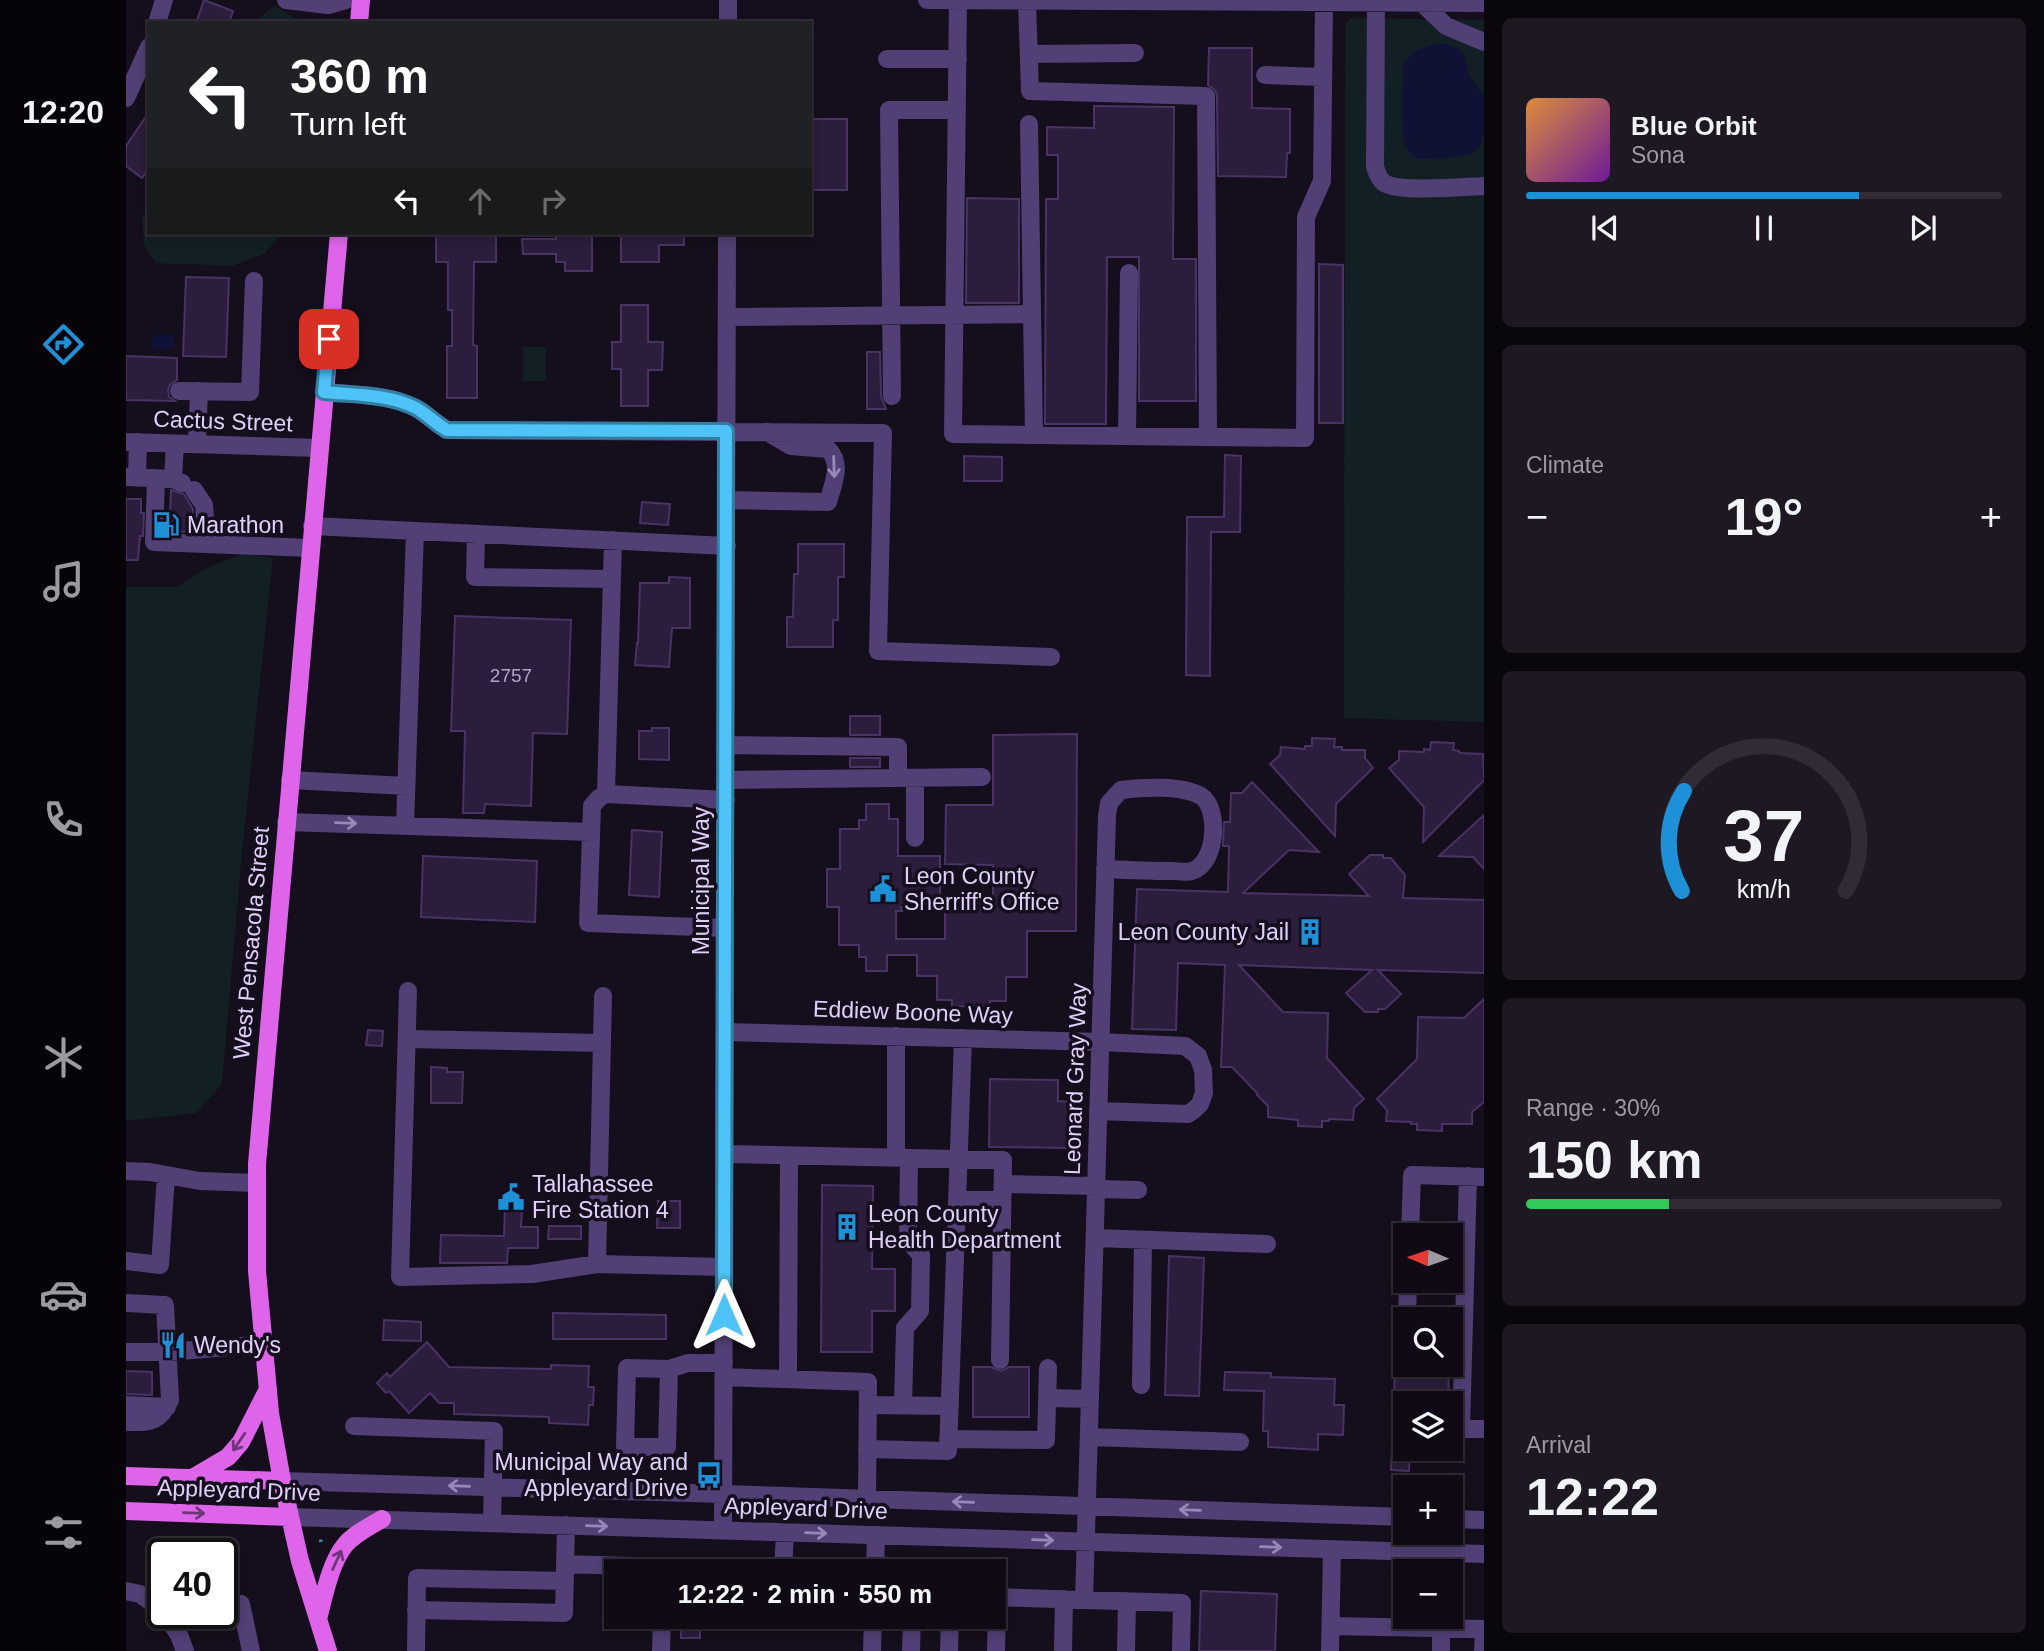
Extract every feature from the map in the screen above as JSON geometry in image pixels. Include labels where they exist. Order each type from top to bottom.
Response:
[{"type":"main road","points":[[359,21],[361,0]]},
{"type":"main road","name":"West Pensacola Street","points":[[328,1651],[300,1561],[282,1481],[268,1388],[257,1271],[257,1184],[286,822],[339,235]]},
{"type":"main road","points":[[192,1478],[216,1465],[241,1441],[268,1388]]},
{"type":"main road","name":"Appleyard Drive","points":[[126,1476],[282,1481]]},
{"type":"main road","name":"Appleyard Drive","points":[[126,1511],[290,1517]]},
{"type":"main road","points":[[318,1619],[332,1571],[343,1547],[356,1534],[382,1519]]},
{"type":"street","points":[[158,21],[164,0]]},
{"type":"street","points":[[286,0],[328,5],[346,0]]},
{"type":"street","points":[[728,0],[728,21]]},
{"type":"street","points":[[928,0],[1484,3]]},
{"type":"street","points":[[958,0],[953,434],[1305,438],[1306,217],[1322,181],[1327,2]]},
{"type":"street","points":[[1027,1],[1030,91],[1206,96],[1208,437]]},
{"type":"street","points":[[1376,3],[1375,167],[1378,175],[1383,183],[1398,188],[1484,187]]},
{"type":"street","points":[[1422,3],[1446,26],[1484,42]]},
{"type":"street","points":[[126,98],[147,51]]},
{"type":"street","points":[[1029,54],[1135,53]]},
{"type":"street","points":[[887,60],[958,59]]},
{"type":"street","points":[[1265,75],[1323,77]]},
{"type":"street","points":[[892,396],[889,110],[957,110]]},
{"type":"street","points":[[1029,124],[1034,435]]},
{"type":"street","name":"Municipal Way","points":[[723,1530],[727,235]]},
{"type":"street","points":[[1127,436],[1129,272]]},
{"type":"street","points":[[179,391],[250,392],[254,281]]},
{"type":"street","points":[[727,317],[1032,314]]},
{"type":"street","points":[[197,444],[199,391]]},
{"type":"street","points":[[324,392],[404,403],[418,409],[447,430],[768,432],[813,440],[883,433],[878,651],[1051,657]]},
{"type":"street","points":[[727,500],[828,502],[836,472],[836,459],[828,449],[813,440]]},
{"type":"street","points":[[132,442],[131,477],[176,483],[204,506],[207,544]]},
{"type":"street","name":"Cactus Street","points":[[132,442],[319,448]]},
{"type":"street","points":[[175,444],[176,483],[154,542],[310,548]]},
{"type":"street","points":[[312,526],[727,546]]},
{"type":"street","points":[[405,825],[415,531]]},
{"type":"street","points":[[476,534],[475,576],[612,579]]},
{"type":"street","points":[[606,794],[613,540]]},
{"type":"street","points":[[726,746],[898,747],[906,778],[915,838]]},
{"type":"street","points":[[725,780],[982,778]]},
{"type":"street","points":[[290,780],[406,786]]},
{"type":"street","points":[[1184,789],[1204,797],[1213,813],[1212,850],[1205,864],[1192,872],[1105,869],[1107,816],[1110,803],[1121,790],[1184,789]]},
{"type":"street","points":[[725,928],[588,923],[592,806],[599,798],[606,794],[726,800]]},
{"type":"street","points":[[286,822],[591,832]]},
{"type":"street","name":"Leonard Gray Way","points":[[1084,1600],[1105,869]]},
{"type":"street","points":[[408,991],[400,1277],[532,1274],[597,1264],[724,1267]]},
{"type":"street","points":[[597,1264],[603,996]]},
{"type":"street","name":"Eddiew Boone Way","points":[[725,1032],[1185,1046],[1198,1056],[1203,1070],[1203,1093],[1200,1104],[1194,1111],[1188,1114],[1098,1111]]},
{"type":"street","points":[[896,1036],[908,1240],[921,1255],[920,1311],[905,1328],[903,1405]]},
{"type":"street","points":[[867,1449],[948,1451],[963,1038]]},
{"type":"street","points":[[407,1039],[602,1044]]},
{"type":"street","points":[[724,1154],[1003,1160],[999,1360]]},
{"type":"street","points":[[788,1379],[789,1156]]},
{"type":"street","points":[[126,1171],[200,1181],[257,1184]]},
{"type":"street","points":[[126,1262],[160,1265],[166,1175]]},
{"type":"street","points":[[1410,1223],[1412,1175],[1476,1177],[1461,1307]]},
{"type":"street","points":[[957,1200],[1002,1192],[1096,1188],[1138,1190]]},
{"type":"street","points":[[1095,1238],[1267,1244]]},
{"type":"street","points":[[1141,1385],[1143,1240]]},
{"type":"street","points":[[126,1303],[165,1305],[170,1400],[165,1411],[150,1422],[126,1422]]},
{"type":"street","points":[[126,1352],[168,1352],[264,1344]]},
{"type":"street","points":[[669,1369],[667,1447],[625,1447],[627,1368],[669,1369],[688,1363],[788,1379],[869,1382],[867,1499]]},
{"type":"street","points":[[948,1439],[1046,1440],[1048,1368]]},
{"type":"street","points":[[1459,1377],[1461,1429],[1484,1429]]},
{"type":"street","points":[[1047,1398],[1090,1399]]},
{"type":"street","points":[[126,1405],[167,1407]]},
{"type":"street","points":[[868,1405],[950,1406]]},
{"type":"street","points":[[354,1426],[494,1431],[492,1523]]},
{"type":"street","points":[[1089,1437],[1240,1442]]},
{"type":"street","name":"Appleyard Drive","points":[[282,1481],[1393,1517]]},
{"type":"street","name":"Appleyard Drive","points":[[290,1517],[1484,1554]]},
{"type":"street","points":[[1463,1519],[1484,1520]]},
{"type":"street","points":[[416,1610],[564,1613],[566,1525]]},
{"type":"street","points":[[784,1559],[785,1532]]},
{"type":"street","points":[[875,1559],[876,1535]]},
{"type":"street","points":[[1331,1651],[1332,1549]]},
{"type":"street","points":[[416,1651],[417,1578],[604,1571]]},
{"type":"street","points":[[126,1591],[140,1594],[147,1599]]},
{"type":"street","points":[[1006,1597],[1182,1603],[1181,1651]]},
{"type":"street","points":[[1063,1651],[1064,1599]]},
{"type":"street","points":[[1126,1651],[1127,1601]]},
{"type":"street","points":[[241,1604],[251,1651]]},
{"type":"street","points":[[1331,1626],[1393,1627]]},
{"type":"street","points":[[175,1629],[184,1651]]},
{"type":"street","points":[[661,1651],[662,1629]]},
{"type":"street","points":[[872,1651],[873,1629]]},
{"type":"street","points":[[911,1651],[912,1629]]},
{"type":"street","points":[[948,1651],[949,1629]]},
{"type":"street","points":[[996,1629],[996,1651]]},
{"type":"street","points":[[1441,1629],[1441,1651]]},
{"type":"street","points":[[1463,1629],[1484,1629],[1483,1651]]},
{"type":"path","points":[[319,1541],[327,1540]]},
{"type":"shaded area","points":[[274,6],[297,21],[259,21],[260,17]]},
{"type":"shaded area","points":[[1351,18],[1484,20],[1484,722],[1344,718],[1345,24]]},
{"type":"shaded area","points":[[1445,44],[1463,53],[1470,77],[1484,96],[1484,133],[1481,145],[1473,153],[1449,158],[1419,159],[1405,146],[1402,128],[1403,67],[1415,51]]},
{"type":"shaded area","points":[[147,211],[147,235],[281,235],[264,254],[232,266],[156,263],[144,245],[142,216]]},
{"type":"shaded area","points":[[152,334],[175,335],[174,349],[152,349]]},
{"type":"shaded area","points":[[523,347],[546,347],[546,381],[523,381]]},
{"type":"shaded area","points":[[244,553],[273,558],[241,862],[222,1084],[196,1113],[126,1121],[126,587],[176,587],[208,567]]},
{"type":"building","points":[[204,0],[233,11],[230,21],[197,21]]},
{"type":"building","points":[[1209,48],[1252,48],[1252,108],[1290,109],[1290,153],[1287,153],[1286,177],[1218,176],[1217,96],[1215,90],[1208,85]]},
{"type":"building","points":[[1094,106],[1174,107],[1173,259],[1196,259],[1196,401],[1139,401],[1139,257],[1107,257],[1106,424],[1045,424],[1046,199],[1058,199],[1058,155],[1047,155],[1047,127],[1094,128]]},
{"type":"building","points":[[147,115],[147,171],[142,178],[126,166],[126,146]]},
{"type":"building","points":[[812,119],[847,119],[847,190],[812,190]]},
{"type":"building","points":[[967,198],[1019,199],[1019,303],[966,303]]},
{"type":"building","points":[[436,235],[496,235],[496,262],[474,262],[473,345],[477,346],[477,398],[447,398],[447,346],[452,346],[452,310],[448,310],[448,262],[436,262]]},
{"type":"building","points":[[556,235],[592,235],[592,271],[565,271],[565,262],[556,262],[556,254],[523,254],[522,239],[556,239]]},
{"type":"building","points":[[621,235],[684,235],[684,245],[659,245],[659,262],[621,262]]},
{"type":"building","points":[[1319,264],[1343,265],[1343,423],[1319,423]]},
{"type":"building","points":[[186,277],[229,278],[226,357],[183,356]]},
{"type":"building","points":[[621,305],[648,305],[648,342],[663,342],[662,370],[648,370],[648,406],[621,406],[621,369],[612,369],[612,342],[621,342]]},
{"type":"building","points":[[867,352],[880,352],[881,396],[886,409],[867,409]]},
{"type":"building","points":[[126,356],[177,358],[177,380],[168,390],[169,397],[175,401],[126,400]]},
{"type":"building","points":[[1225,455],[1241,456],[1240,532],[1211,532],[1210,676],[1186,675],[1187,517],[1224,517]]},
{"type":"building","points":[[964,456],[1002,457],[1002,481],[964,481]]},
{"type":"building","points":[[171,490],[184,494],[193,509],[192,532],[166,531]]},
{"type":"building","points":[[126,499],[141,499],[141,513],[144,513],[138,560],[126,560]]},
{"type":"building","points":[[642,502],[670,504],[668,525],[640,523]]},
{"type":"building","points":[[798,544],[844,544],[844,577],[838,577],[838,620],[833,620],[833,647],[787,647],[787,617],[793,617],[794,574],[798,574]]},
{"type":"building","points":[[669,577],[690,578],[690,628],[672,628],[669,667],[635,665],[640,583],[669,583]]},
{"type":"building","points":[[455,616],[571,620],[567,734],[533,733],[531,806],[485,804],[484,813],[463,813],[465,731],[451,731]]},
{"type":"building","points":[[850,716],[880,716],[880,735],[850,735]]},
{"type":"building","points":[[652,728],[669,728],[669,760],[639,759],[639,731],[652,731]]},
{"type":"building","points":[[1077,734],[1076,931],[1027,931],[1027,977],[1006,977],[1006,1001],[990,1001],[990,1007],[952,1006],[952,1000],[937,1000],[937,976],[917,976],[917,955],[887,955],[887,971],[866,971],[866,957],[859,957],[859,945],[839,945],[839,907],[827,907],[827,869],[840,869],[840,829],[859,829],[859,820],[866,820],[866,804],[889,804],[889,819],[898,819],[898,856],[940,856],[940,907],[901,907],[902,911],[896,911],[896,939],[945,939],[945,898],[993,898],[993,865],[945,864],[946,805],[993,805],[993,735]]},
{"type":"building","points":[[1312,738],[1335,739],[1334,747],[1342,747],[1342,750],[1365,750],[1365,758],[1373,768],[1336,804],[1335,836],[1270,764],[1280,755],[1281,747],[1305,749],[1305,746],[1312,746]]},
{"type":"building","points":[[1431,742],[1454,743],[1453,750],[1460,753],[1483,754],[1484,780],[1423,842],[1424,807],[1389,768],[1399,760],[1399,751],[1424,752],[1424,749],[1430,750]]},
{"type":"building","points":[[850,758],[880,758],[880,767],[850,767]]},
{"type":"building","name":"Leon County Jail","points":[[1252,782],[1319,852],[1289,850],[1243,893],[1369,896],[1349,874],[1370,855],[1383,855],[1383,858],[1391,858],[1405,875],[1403,898],[1484,900],[1484,973],[1378,970],[1401,994],[1385,1009],[1378,1009],[1378,1012],[1365,1012],[1346,993],[1372,970],[1239,965],[1283,1012],[1328,1013],[1327,1058],[1364,1099],[1354,1108],[1353,1120],[1329,1119],[1322,1121],[1322,1127],[1298,1126],[1298,1120],[1268,1117],[1268,1106],[1258,1094],[1232,1067],[1221,1067],[1225,965],[1178,963],[1176,1030],[1132,1029],[1137,889],[1228,892],[1229,846],[1223,846],[1224,822],[1230,822],[1231,793],[1242,793]]},
{"type":"building","points":[[1484,815],[1484,869],[1473,857],[1439,856]]},
{"type":"building","points":[[632,830],[662,832],[659,897],[629,895]]},
{"type":"building","points":[[423,856],[537,861],[535,922],[421,917]]},
{"type":"building","points":[[1484,999],[1484,1102],[1472,1112],[1472,1124],[1442,1124],[1442,1131],[1417,1130],[1417,1124],[1411,1122],[1386,1121],[1387,1110],[1377,1099],[1417,1059],[1418,1017],[1464,1018]]},
{"type":"building","points":[[368,1030],[383,1031],[382,1046],[366,1045]]},
{"type":"building","points":[[431,1067],[447,1068],[447,1072],[463,1072],[462,1103],[431,1103]]},
{"type":"building","points":[[990,1079],[1058,1080],[1058,1101],[1073,1102],[1072,1148],[989,1147]]},
{"type":"building","name":"Leon County Health Department","points":[[822,1185],[873,1186],[872,1269],[895,1269],[895,1311],[872,1311],[872,1352],[821,1352]]},
{"type":"building","points":[[658,1201],[680,1201],[680,1228],[657,1228]]},
{"type":"building","points":[[505,1207],[522,1208],[521,1227],[538,1227],[538,1248],[508,1248],[507,1263],[440,1263],[441,1235],[504,1236]]},
{"type":"building","points":[[549,1226],[581,1226],[581,1239],[548,1239]]},
{"type":"building","points":[[1169,1256],[1204,1258],[1199,1396],[1165,1395]]},
{"type":"building","points":[[553,1313],[666,1315],[666,1339],[553,1339]]},
{"type":"building","points":[[384,1320],[421,1322],[421,1341],[383,1340]]},
{"type":"building","points":[[427,1342],[449,1367],[551,1369],[551,1365],[589,1366],[588,1387],[594,1387],[593,1405],[589,1405],[588,1425],[549,1423],[549,1417],[454,1414],[454,1403],[439,1403],[430,1393],[409,1413],[389,1391],[386,1393],[377,1383],[387,1373],[390,1377]]},
{"type":"building","points":[[973,1367],[991,1367],[1001,1371],[1009,1367],[1029,1367],[1029,1417],[973,1417]]},
{"type":"building","points":[[126,1371],[152,1372],[152,1395],[126,1394]]},
{"type":"building","points":[[1225,1372],[1335,1379],[1334,1405],[1344,1405],[1343,1435],[1318,1434],[1318,1450],[1268,1447],[1268,1431],[1263,1431],[1264,1391],[1224,1390]]},
{"type":"building","points":[[1395,1377],[1449,1377],[1448,1391],[1394,1391]]},
{"type":"building","points":[[1393,1420],[1393,1461],[1409,1461],[1409,1471],[1391,1470]]},
{"type":"building","points":[[1201,1591],[1277,1594],[1275,1651],[1199,1651]]},
{"type":"building","points":[[681,1629],[700,1629],[700,1638],[681,1638]]},
{"type":"place","name":"Marathon","points":[[166,525]]},
{"type":"place","name":"Leon County Sherriff's Office","points":[[883,889]]},
{"type":"place","name":"Leon County Jail","points":[[1310,932]]},
{"type":"place","name":"Tallahassee Fire Station 4","points":[[511,1197]]},
{"type":"place","name":"Leon County Health Department","points":[[847,1227]]},
{"type":"place","name":"Wendy's","points":[[173,1345]]},
{"type":"place","name":"Municipal Way and Appleyard Drive","points":[[709,1475]]},
{"type":"route","points":[[329,339],[324,392],[404,403],[418,409],[447,430],[726,431],[724,1315]]}]
